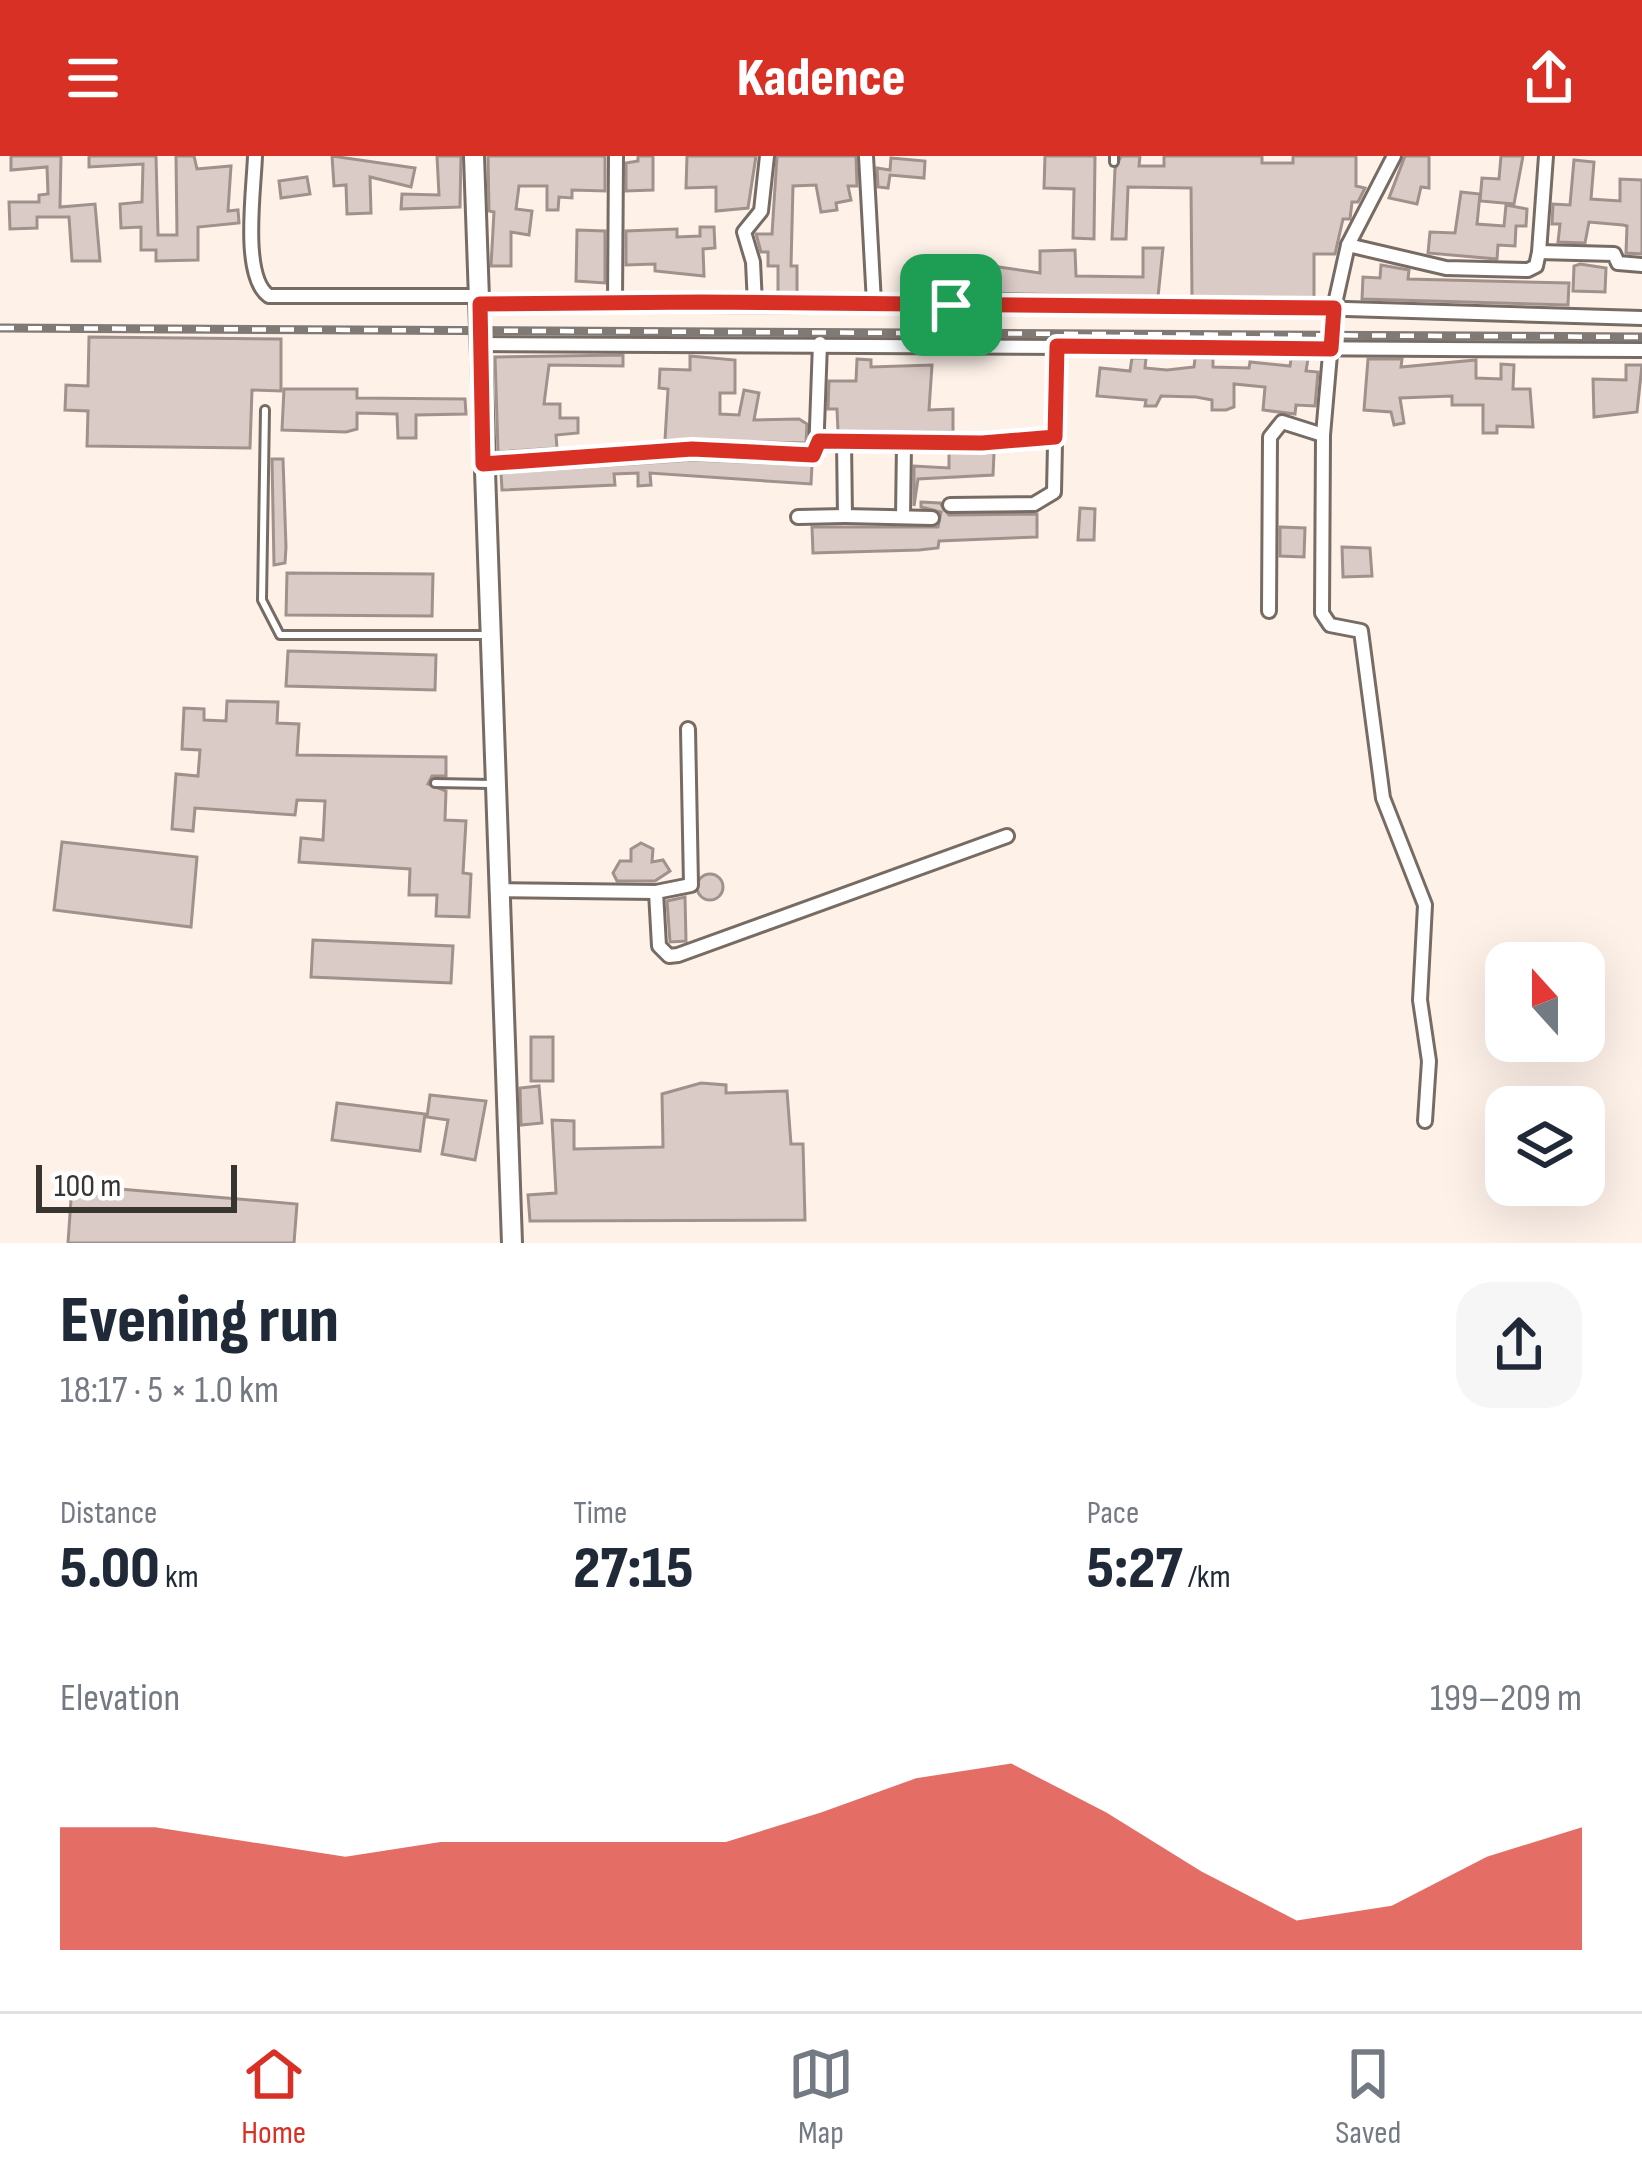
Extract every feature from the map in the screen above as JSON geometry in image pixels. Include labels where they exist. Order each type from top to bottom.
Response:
[{"type":"main road","points":[[474,156],[496,890],[512,1243]]},
{"type":"street","points":[[255,156],[252,268],[260,290],[269,296],[1334,308],[1642,318]]},
{"type":"street","points":[[616,156],[616,302]]},
{"type":"street","points":[[755,304],[753,262],[744,232],[761,211],[767,156]]},
{"type":"street","points":[[866,156],[874,303]]},
{"type":"street","points":[[1394,156],[1348,245],[1334,308],[1323,434],[1323,617],[1330,625],[1360,632],[1383,798],[1425,905],[1420,1000],[1428,1048],[1425,1121]]},
{"type":"street","points":[[1348,245],[1446,268],[1528,270],[1536,266],[1539,252],[1546,156]]},
{"type":"street","points":[[1539,252],[1614,254],[1618,263],[1642,265]]},
{"type":"street","points":[[483,464],[692,449],[813,455],[819,441],[820,343]]},
{"type":"street","points":[[479,344],[1642,350]]},
{"type":"street","points":[[950,505],[1045,500],[1056,485],[1057,346]]},
{"type":"street","points":[[1269,611],[1266,474],[1270,437],[1282,422],[1323,434]]},
{"type":"street","points":[[819,441],[904,444],[1055,437]]},
{"type":"street","points":[[844,442],[845,516]]},
{"type":"street","points":[[903,517],[904,444]]},
{"type":"street","points":[[798,517],[932,518]]},
{"type":"street","points":[[496,890],[656,892],[681,890],[693,880],[688,729]]},
{"type":"street","points":[[656,892],[659,946],[669,956],[678,955],[1007,836]]},
{"type":"lane","points":[[265,410],[262,600],[273,628],[280,635],[488,635]]},
{"type":"lane","points":[[435,784],[493,784]]},
{"type":"building","points":[[11,156],[61,156],[60,207],[95,204],[100,261],[72,261],[69,217],[37,217],[37,228],[10,229],[9,202],[39,202],[39,195],[48,194],[47,167],[11,170]]},
{"type":"building","points":[[89,156],[156,156],[158,235],[177,235],[176,156],[194,156],[197,169],[231,166],[228,211],[238,210],[239,223],[198,227],[198,260],[156,261],[156,250],[141,250],[141,227],[121,228],[120,204],[142,202],[143,164],[89,167]]},
{"type":"building","points":[[332,156],[415,168],[411,187],[370,177],[371,213],[347,214],[346,185],[334,186]]},
{"type":"building","points":[[437,156],[461,156],[460,207],[401,209],[402,194],[439,195]]},
{"type":"building","points":[[488,156],[605,156],[605,191],[572,190],[572,198],[559,197],[558,210],[547,210],[547,186],[519,186],[516,209],[532,211],[529,235],[511,232],[511,266],[491,266],[494,212],[489,211]]},
{"type":"building","points":[[638,156],[653,156],[653,190],[626,191],[626,163],[638,161]]},
{"type":"building","points":[[687,156],[756,156],[748,208],[716,211],[716,187],[686,188]]},
{"type":"building","points":[[777,156],[856,156],[857,186],[848,186],[851,200],[836,203],[837,210],[821,212],[816,185],[793,186],[791,266],[797,266],[797,295],[778,295],[778,266],[768,266],[768,252],[761,252],[756,234],[772,234]]},
{"type":"building","points":[[1045,156],[1095,156],[1094,239],[1073,238],[1074,189],[1044,188]]},
{"type":"building","points":[[1121,156],[1140,156],[1139,166],[1164,166],[1164,156],[1262,156],[1262,163],[1293,163],[1293,156],[1356,156],[1356,186],[1365,188],[1358,202],[1352,202],[1350,219],[1343,219],[1335,254],[1314,254],[1314,298],[1192,297],[1191,188],[1128,187],[1126,239],[1112,239],[1115,169]]},
{"type":"building","points":[[1405,156],[1429,156],[1429,188],[1421,187],[1417,204],[1389,198]]},
{"type":"building","points":[[1501,156],[1523,156],[1514,204],[1480,201],[1482,178],[1499,179]]},
{"type":"building","points":[[891,158],[925,161],[924,178],[890,175],[888,188],[878,187],[877,168],[890,170]]},
{"type":"building","points":[[1574,160],[1594,162],[1591,199],[1620,201],[1620,179],[1642,180],[1642,254],[1626,253],[1627,226],[1623,225],[1589,222],[1585,243],[1558,242],[1560,224],[1552,224],[1553,204],[1570,205]]},
{"type":"building","points":[[307,177],[310,194],[281,198],[279,181]]},
{"type":"building","points":[[1461,192],[1480,194],[1477,224],[1504,226],[1506,205],[1527,209],[1526,226],[1516,226],[1515,246],[1498,245],[1497,259],[1428,253],[1430,232],[1455,233]]},
{"type":"building","points":[[700,227],[714,227],[715,248],[703,249],[704,276],[655,271],[655,264],[626,265],[626,231],[677,229],[677,237],[700,236]]},
{"type":"building","points":[[577,230],[605,231],[605,283],[576,281]]},
{"type":"building","points":[[1143,248],[1163,248],[1158,297],[985,293],[985,265],[1040,273],[1040,251],[1075,250],[1076,276],[1143,277]]},
{"type":"building","points":[[1381,265],[1409,270],[1408,279],[1569,283],[1568,305],[1362,299],[1363,277],[1380,278]]},
{"type":"building","points":[[1574,266],[1606,268],[1605,292],[1573,291]]},
{"type":"building","points":[[89,337],[281,339],[281,391],[252,390],[250,448],[87,446],[88,411],[65,410],[66,385],[88,386]]},
{"type":"building","points":[[623,355],[623,366],[549,365],[544,404],[560,404],[560,418],[578,418],[578,433],[556,435],[557,448],[498,452],[495,357]]},
{"type":"building","points":[[690,356],[735,360],[735,393],[720,393],[720,414],[739,415],[744,390],[759,393],[754,420],[799,419],[807,424],[806,443],[665,440],[668,389],[659,388],[660,369],[690,370]]},
{"type":"building","points":[[1132,358],[1146,358],[1145,368],[1167,370],[1194,367],[1195,358],[1213,358],[1213,367],[1249,368],[1250,362],[1290,366],[1291,359],[1308,359],[1306,371],[1318,372],[1315,406],[1296,405],[1295,414],[1263,410],[1265,387],[1234,384],[1234,407],[1226,410],[1212,410],[1212,400],[1196,397],[1161,396],[1156,406],[1145,406],[1146,400],[1097,396],[1100,368],[1130,371]]},
{"type":"building","points":[[857,359],[871,360],[871,367],[932,365],[929,410],[953,409],[953,432],[838,431],[837,409],[828,409],[829,381],[856,381]]},
{"type":"building","points":[[1368,359],[1402,359],[1401,367],[1476,360],[1476,378],[1501,379],[1501,364],[1514,365],[1513,389],[1530,389],[1533,427],[1497,426],[1497,433],[1483,433],[1483,405],[1452,405],[1452,396],[1400,398],[1404,423],[1394,425],[1391,412],[1364,410]]},
{"type":"building","points":[[1626,365],[1642,365],[1637,412],[1594,417],[1593,379],[1626,380]]},
{"type":"building","points":[[284,389],[357,389],[357,398],[465,399],[466,414],[416,415],[416,438],[398,438],[397,414],[357,413],[357,429],[346,432],[282,430]]},
{"type":"building","points":[[949,453],[994,453],[993,475],[918,479],[914,506],[914,466],[949,468]]},
{"type":"building","points":[[272,459],[283,459],[286,547],[285,563],[274,565]]},
{"type":"building","points":[[692,460],[812,465],[811,484],[650,473],[651,485],[638,486],[638,473],[614,474],[615,485],[502,490],[501,473]]},
{"type":"building","points":[[921,502],[940,503],[949,515],[1037,514],[1037,537],[939,541],[938,548],[919,550],[813,553],[812,527],[938,527],[941,512],[921,507]]},
{"type":"building","points":[[1080,508],[1095,509],[1094,540],[1078,540]]},
{"type":"building","points":[[1280,527],[1305,528],[1304,557],[1280,556]]},
{"type":"building","points":[[1342,547],[1370,548],[1372,576],[1343,577]]},
{"type":"building","points":[[287,573],[433,574],[432,616],[286,615]]},
{"type":"building","points":[[288,651],[436,655],[435,690],[286,686]]},
{"type":"building","points":[[227,701],[278,702],[277,723],[299,724],[297,755],[446,757],[446,776],[432,776],[428,784],[446,791],[445,820],[466,821],[463,873],[471,874],[469,917],[436,916],[437,895],[409,895],[410,869],[299,862],[301,838],[323,840],[325,801],[297,800],[295,815],[195,808],[193,831],[172,829],[176,774],[198,776],[200,750],[182,749],[184,708],[204,709],[204,720],[226,721]]},
{"type":"building","points":[[62,842],[197,857],[191,927],[54,910]]},
{"type":"building","points":[[641,843],[653,849],[652,862],[663,860],[670,871],[655,881],[617,881],[613,873],[620,861],[631,861],[631,849]]},
{"type":"building","points":[[710,874],[723,887],[710,900],[697,887]]},
{"type":"building","points":[[685,897],[686,941],[670,942],[667,901]]},
{"type":"building","points":[[313,940],[453,946],[451,983],[311,977]]},
{"type":"building","points":[[531,1037],[553,1037],[553,1081],[531,1081]]},
{"type":"building","points":[[701,1083],[726,1085],[726,1093],[787,1091],[791,1144],[803,1144],[805,1220],[530,1221],[528,1195],[556,1193],[552,1120],[574,1121],[574,1149],[663,1147],[662,1094]]},
{"type":"building","points":[[539,1086],[542,1123],[521,1125],[520,1088]]},
{"type":"building","points":[[430,1095],[486,1101],[475,1160],[442,1154],[448,1120],[427,1117]]},
{"type":"building","points":[[337,1103],[425,1114],[420,1151],[332,1140]]},
{"type":"building","points":[[72,1185],[297,1204],[294,1243],[68,1243]]},
{"type":"railway","points":[[0,328],[1642,337]]},
{"type":"route","points":[[480,304],[951,305],[1334,308],[1331,349],[1057,346],[1055,437],[982,443],[819,441],[816,455],[692,449],[483,464],[480,304]]}]
